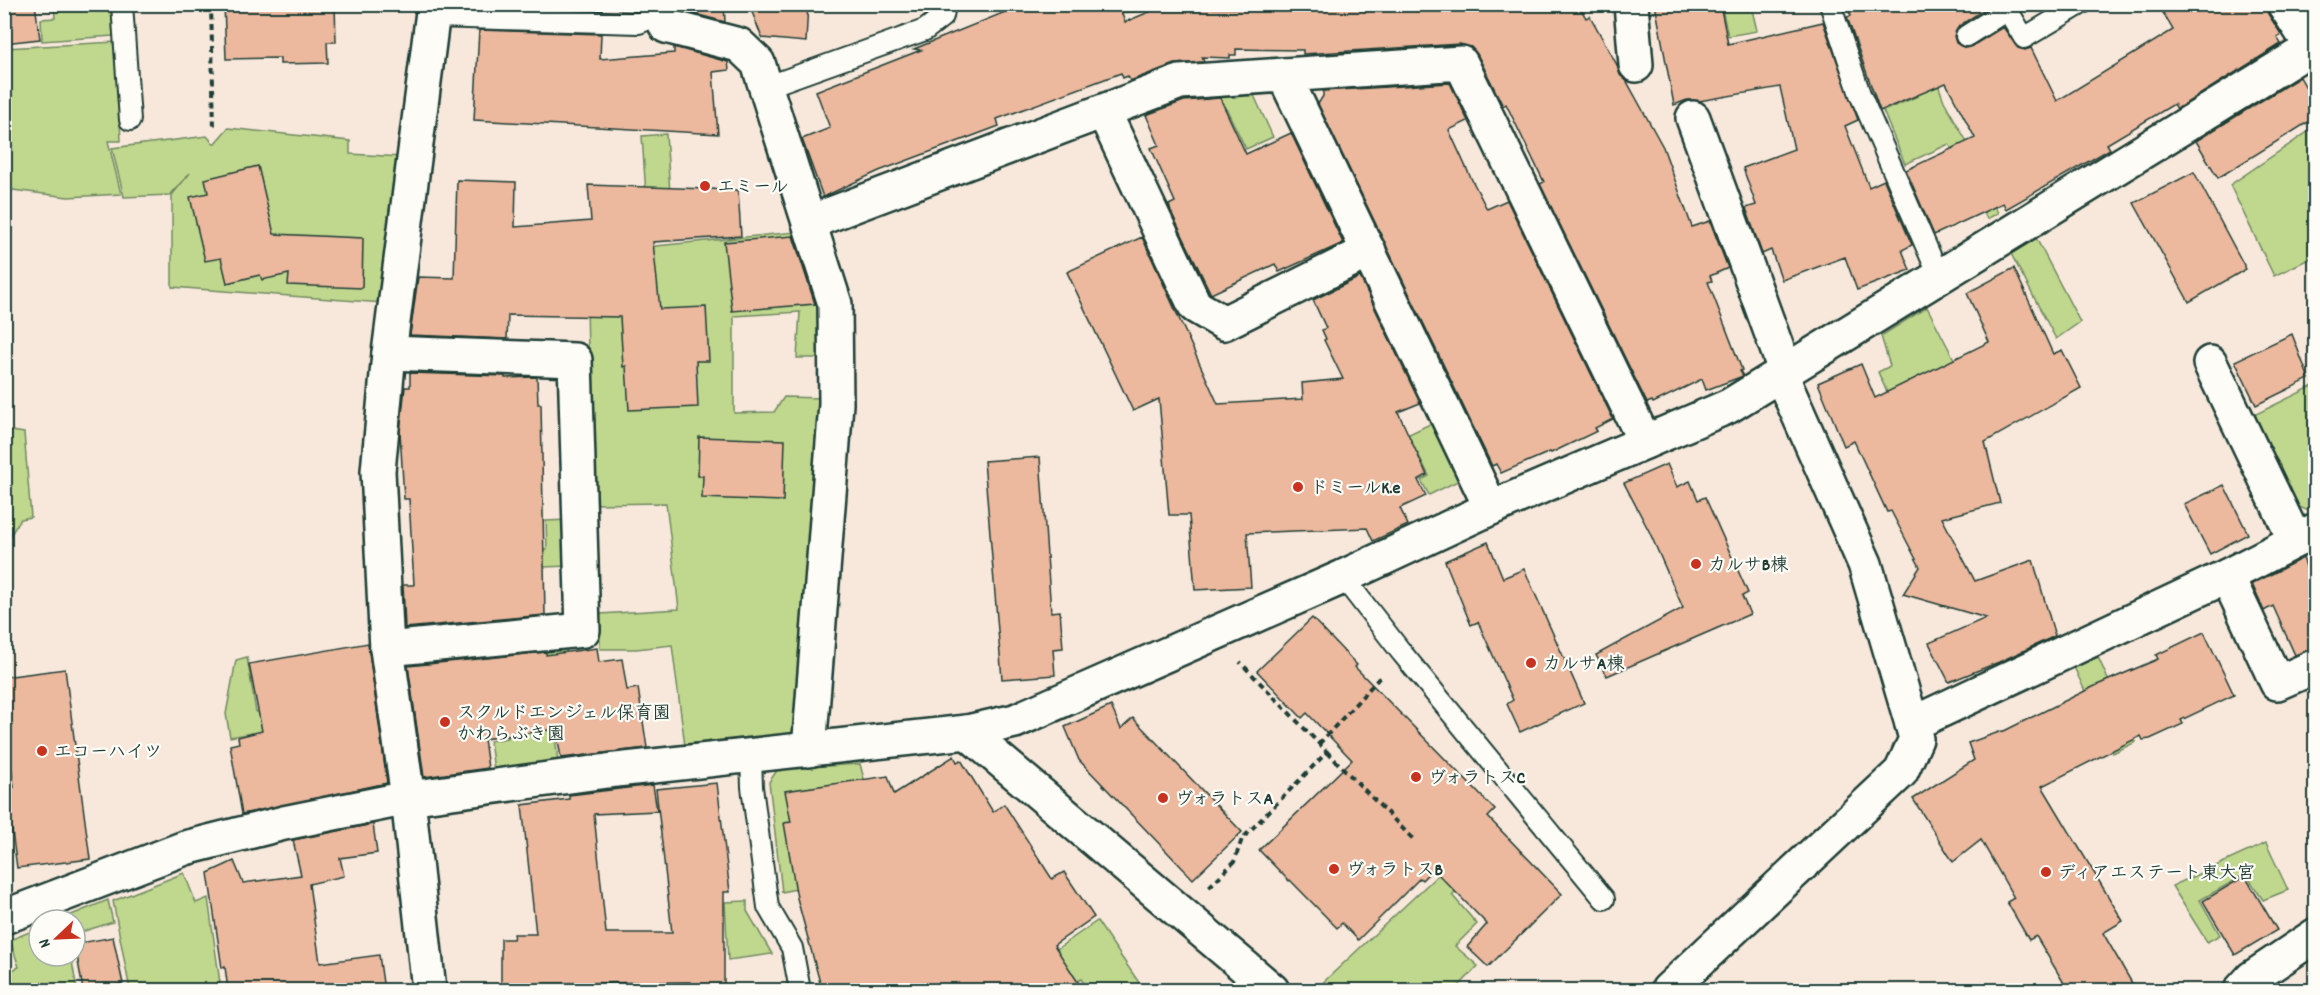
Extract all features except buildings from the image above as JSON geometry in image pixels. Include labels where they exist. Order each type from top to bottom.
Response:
[{"type":"street","points":[[1632,4],[1636,65]]},
{"type":"street","points":[[4,917],[185,848],[284,823],[408,798],[607,771],[966,732],[1015,721],[1343,577],[1491,508],[1729,406],[2314,46],[2284,4]]},
{"type":"street","points":[[659,9],[666,26],[739,45],[758,63],[835,304],[836,404],[809,750]]},
{"type":"street","points":[[429,990],[408,798],[387,649],[378,471],[389,353],[434,11]]},
{"type":"street","points":[[810,222],[1180,82],[1461,63],[1645,442]]},
{"type":"street","points":[[1284,75],[1491,508]]},
{"type":"street","points":[[1104,112],[1195,306],[1224,323],[1369,251]]},
{"type":"street","points":[[1668,990],[1900,772],[1916,739],[1865,564],[1783,374],[1694,118]]},
{"type":"street","points":[[387,649],[582,630],[575,360],[389,353]]},
{"type":"street","points":[[1912,724],[2227,576],[2306,535],[2210,363]]},
{"type":"street","points":[[2227,576],[2277,683],[2316,666]]},
{"type":"street","points":[[966,732],[1272,990]]},
{"type":"street","points":[[2241,990],[2252,978],[2316,935]]},
{"type":"lane","points":[[122,4],[130,120]]},
{"type":"lane","points":[[766,87],[925,30],[943,16],[945,4]]},
{"type":"lane","points":[[1830,4],[1860,94],[1939,276]]},
{"type":"lane","points":[[1966,36],[2006,7],[2024,38],[2081,4]]},
{"type":"lane","points":[[434,11],[639,23],[659,9]]},
{"type":"lane","points":[[1343,577],[1402,653],[1604,899]]},
{"type":"lane","points":[[751,756],[752,787],[768,907],[792,948],[800,990]]},
{"type":"path","points":[[211,4],[214,128]]},
{"type":"path","points":[[1218,631],[1226,647],[1415,841]]},
{"type":"path","points":[[1319,744],[1402,653]]},
{"type":"path","points":[[1183,914],[1234,862],[1242,839],[1327,752]]},
{"type":"green space","points":[[54,5],[111,5],[113,36],[42,41],[41,19],[55,18]]},
{"type":"green space","points":[[1111,5],[1219,5],[1109,14]]},
{"type":"green space","points":[[1721,5],[1751,5],[1757,31],[1728,36]]},
{"type":"green space","points":[[116,42],[121,141],[108,141],[121,194],[68,197],[5,189],[4,165],[10,165],[10,136],[4,137],[5,48]]},
{"type":"green space","points":[[1931,65],[1944,101],[1971,149],[1966,152],[1998,213],[1987,219],[1949,144],[1905,164],[1883,111],[1918,96],[1910,75]]},
{"type":"green space","points":[[1252,91],[1273,137],[1246,149],[1224,104],[1174,121],[1165,104],[1179,98]]},
{"type":"green space","points":[[2315,127],[2315,256],[2274,276],[2230,185]]},
{"type":"green space","points":[[228,128],[350,141],[350,154],[402,157],[383,303],[172,287],[172,195],[190,173],[170,195],[124,197],[112,148],[207,136],[214,144]]},
{"type":"green space","points":[[666,134],[673,237],[649,239],[642,136]]},
{"type":"green space","points":[[806,231],[826,305],[824,358],[797,358],[800,312],[734,316],[734,413],[774,412],[784,397],[823,398],[797,742],[685,746],[672,645],[636,649],[600,649],[600,614],[679,609],[666,503],[591,504],[586,253]]},
{"type":"green space","points":[[2035,236],[2080,322],[2056,339],[2009,250]]},
{"type":"green space","points":[[1927,307],[1981,411],[1906,435],[1878,372],[1890,366],[1881,336]]},
{"type":"green space","points":[[2315,385],[2315,512],[2313,513],[2297,506],[2252,416]]},
{"type":"green space","points":[[1436,421],[1464,478],[1429,495],[1421,480],[1429,476],[1418,454],[1411,457],[1401,438]]},
{"type":"green space","points":[[5,430],[24,433],[31,517],[21,519],[5,543]]},
{"type":"green space","points":[[568,520],[569,566],[543,567],[543,550],[547,550],[546,521]]},
{"type":"green space","points":[[565,640],[576,723],[554,727],[558,762],[494,770],[490,741],[508,738],[490,651]]},
{"type":"green space","points":[[247,657],[256,712],[268,711],[273,737],[252,733],[230,737],[226,714],[236,660]]},
{"type":"green space","points":[[2098,657],[2136,742],[2113,753],[2074,667]]},
{"type":"green space","points":[[860,764],[883,850],[866,873],[782,892],[769,782],[778,769]]},
{"type":"green space","points":[[1487,829],[1502,847],[1452,895],[1477,924],[1455,946],[1478,966],[1455,990],[1315,990]]},
{"type":"green space","points":[[2266,843],[2288,890],[2263,900],[2246,874],[2200,900],[2220,935],[2207,942],[2172,886]]},
{"type":"green space","points":[[184,873],[196,903],[208,898],[221,990],[130,990],[113,901]]},
{"type":"green space","points":[[108,900],[113,922],[87,930],[87,909]]},
{"type":"green space","points":[[747,901],[747,911],[772,954],[728,960],[725,902]]},
{"type":"green space","points":[[1097,921],[1144,990],[1089,990],[1081,979],[1075,983],[1054,951]]},
{"type":"green space","points":[[27,933],[27,968],[73,968],[77,990],[5,990],[5,973],[19,967],[10,940]]},
{"type":"place","name":"エミール","points":[[705,186]]},
{"type":"place","name":"ドミールK.e","points":[[1298,487]]},
{"type":"place","name":"カルサB棟","points":[[1696,564]]},
{"type":"place","name":"カルサA棟","points":[[1531,663]]},
{"type":"place","name":"スクルドエンジェル保育園 かわらぶき園","points":[[445,722]]},
{"type":"place","name":"エコーハイツ","points":[[42,751]]},
{"type":"place","name":"ヴォラトスC","points":[[1416,777]]},
{"type":"place","name":"ヴォラトスA","points":[[1163,798]]},
{"type":"place","name":"ヴォラトスB","points":[[1334,869]]},
{"type":"place","name":"ディアエステート東大宮","points":[[2046,872]]}]
